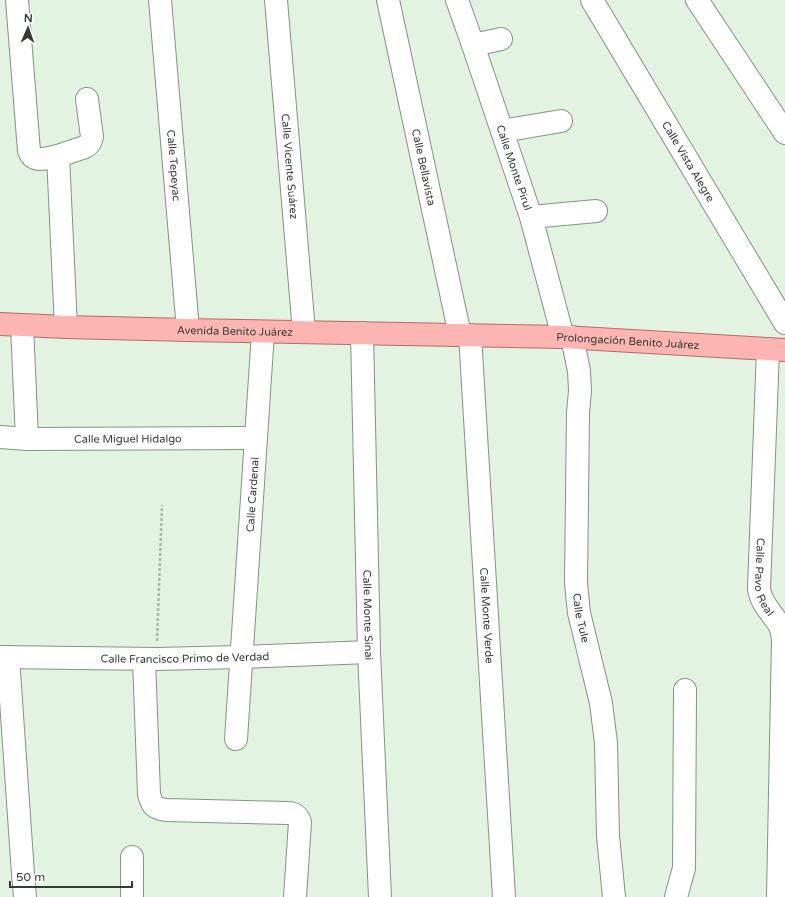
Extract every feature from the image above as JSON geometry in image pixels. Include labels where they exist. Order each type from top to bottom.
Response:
[{"type":"main road","name":"Avenida Benito Juárez","points":[[0,324],[263,332],[465,335]]},
{"type":"main road","name":"Prolongación Benito Juárez","points":[[465,335],[567,337],[777,349]]},
{"type":"street","points":[[17,0],[29,151],[31,156],[35,159],[58,156],[85,148],[89,145],[92,137],[87,99]]},
{"type":"street","name":"Calle Tepeyac","points":[[160,0],[188,330]]},
{"type":"street","name":"Calle Vicente Suárez","points":[[276,0],[304,332]]},
{"type":"street","name":"Calle Bellavista","points":[[388,0],[465,335]]},
{"type":"street","name":"Calle Monte Pirul","points":[[457,0],[531,217],[567,337]]},
{"type":"street","name":"Calle Vista Alegre","points":[[592,0],[785,323]]},
{"type":"street","points":[[697,0],[785,133]]},
{"type":"street","points":[[473,45],[501,39]]},
{"type":"street","points":[[502,131],[561,121]]},
{"type":"street","points":[[58,156],[66,327]]},
{"type":"street","points":[[531,217],[596,211]]},
{"type":"street","points":[[22,325],[27,439]]},
{"type":"street","name":"Calle Cardenal","points":[[236,739],[263,332]]},
{"type":"street","name":"Calle Monte Sinai","points":[[362,333],[369,652],[380,897]]},
{"type":"street","name":"Calle Monte Verde","points":[[465,335],[504,897]]},
{"type":"street","name":"Calle Tule","points":[[567,337],[579,371],[580,391],[578,413],[576,582],[579,613],[601,703],[606,743],[608,836],[614,897]]},
{"type":"street","name":"Calle Pavo Real","points":[[777,349],[759,589],[762,600],[780,626],[783,639],[778,897]]},
{"type":"street","name":"Calle Miguel Hidalgo","points":[[0,437],[27,439],[256,438]]},
{"type":"street","name":"Calle Francisco Primo de Verdad","points":[[4,657],[150,659],[369,652]]},
{"type":"street","points":[[4,657],[25,897]]},
{"type":"street","points":[[150,659],[149,794],[154,806],[166,810],[288,812],[296,815],[300,822],[295,897]]},
{"type":"street","points":[[676,897],[684,868],[685,690]]},
{"type":"street","points":[[132,857],[132,897]]},
{"type":"path","points":[[150,659],[162,505]]}]
